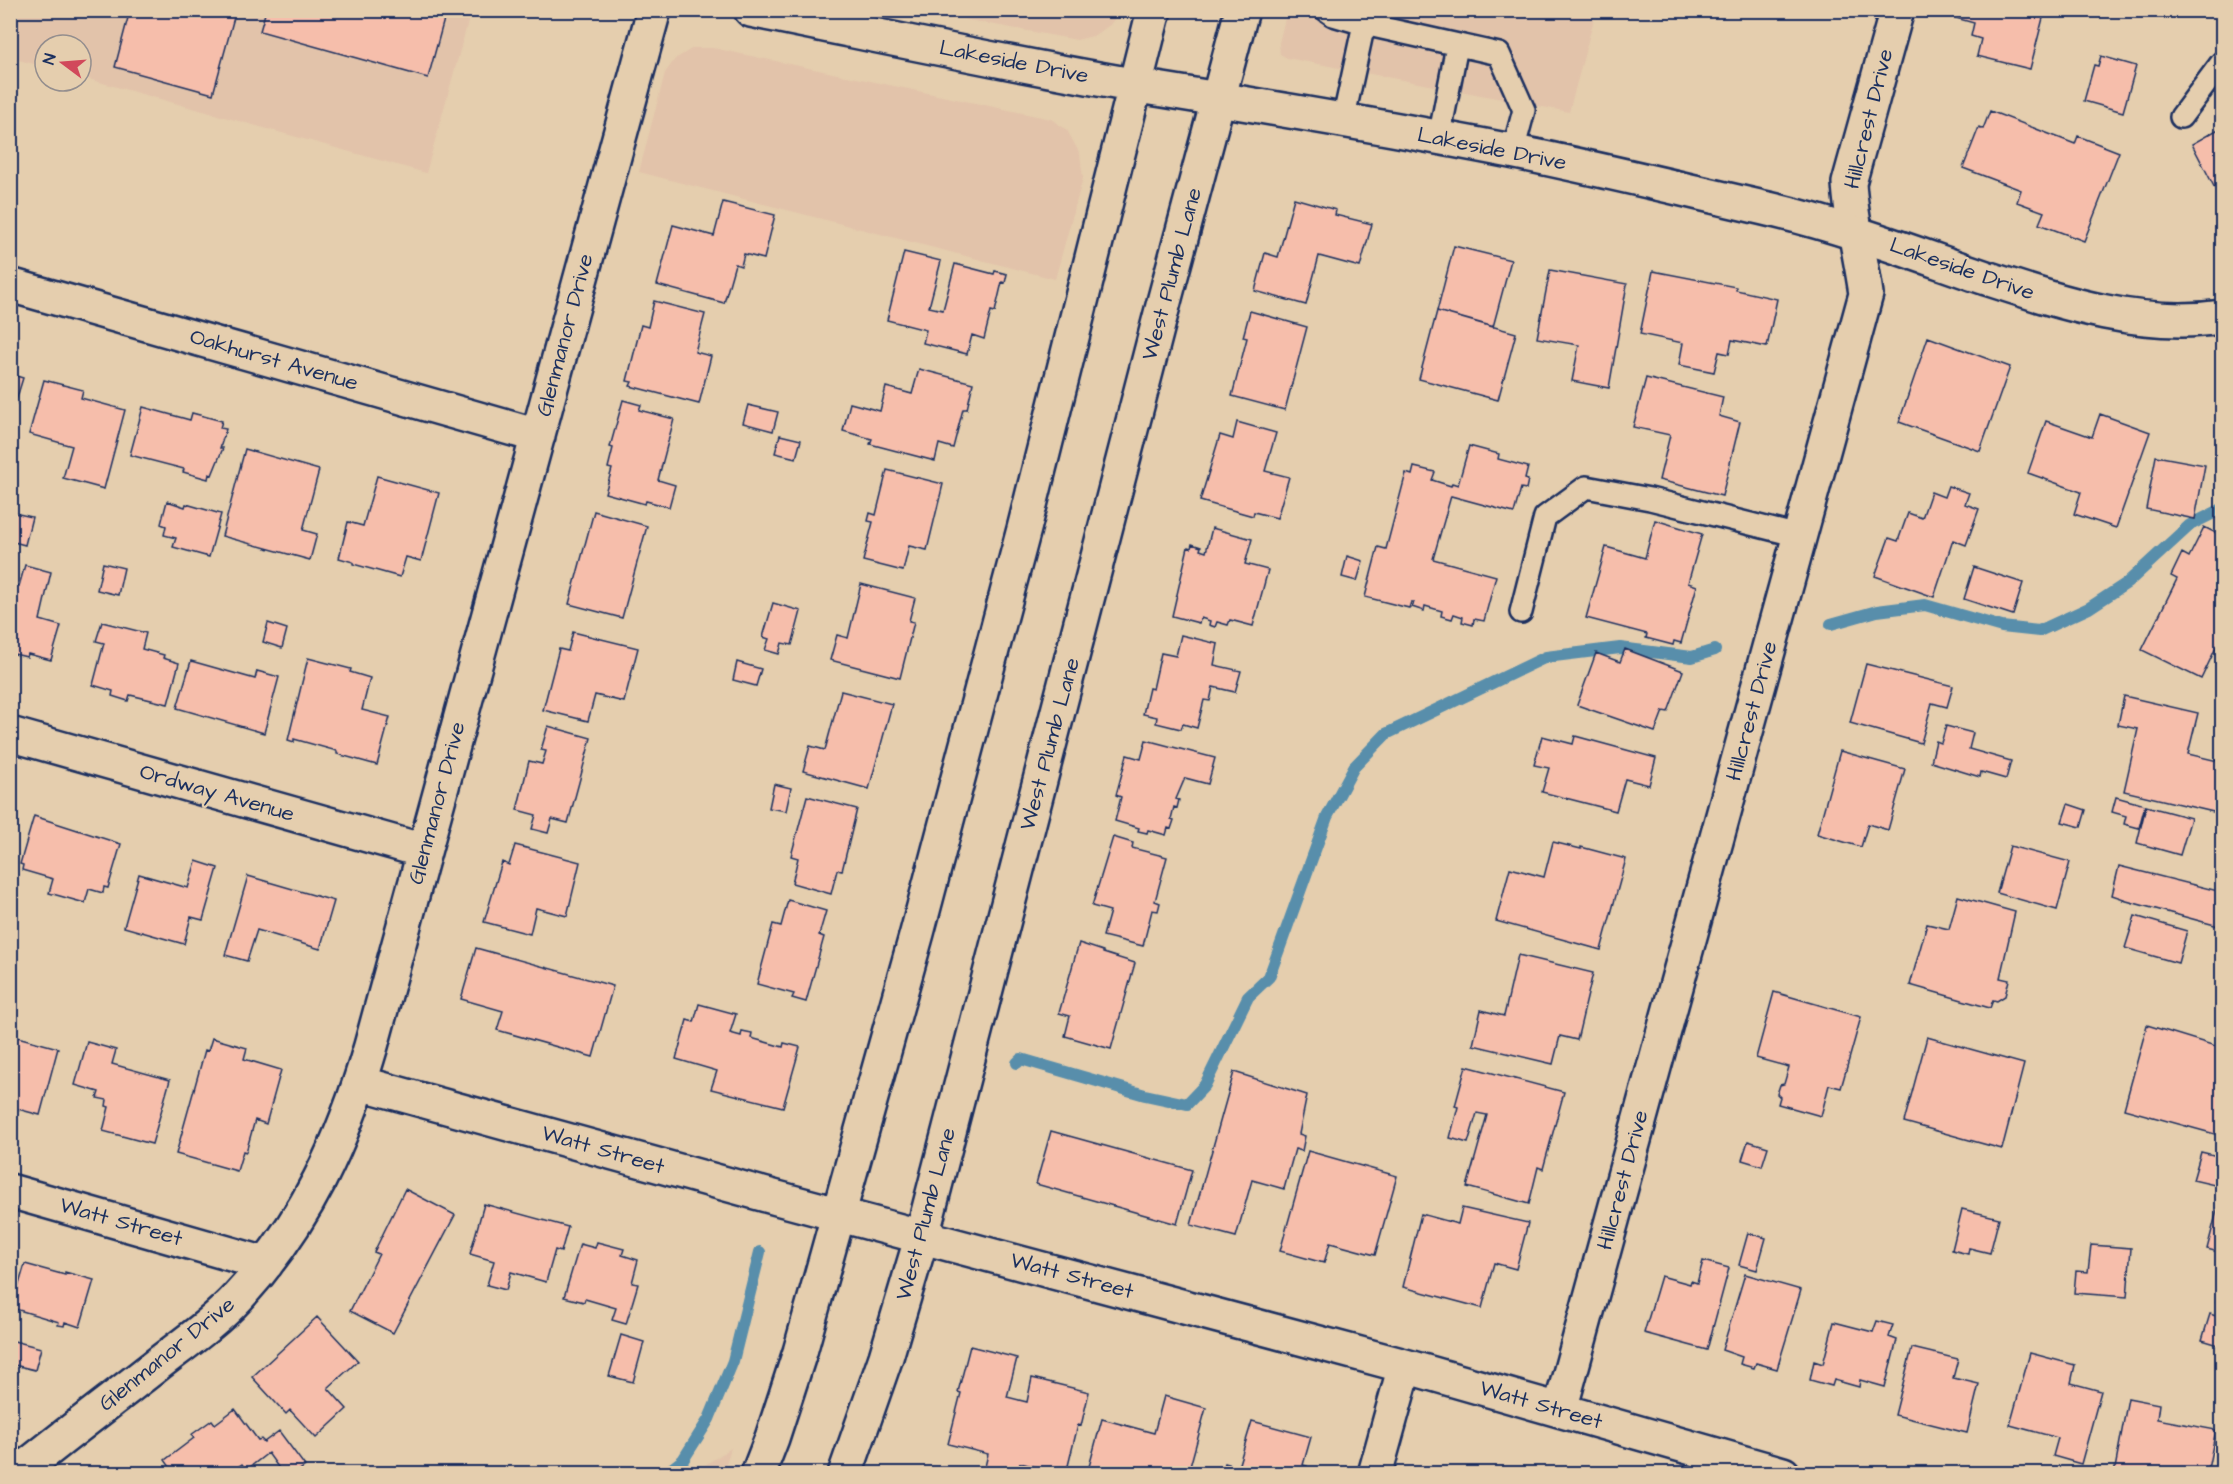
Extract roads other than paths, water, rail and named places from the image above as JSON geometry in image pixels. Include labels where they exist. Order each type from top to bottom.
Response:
[{"type":"street","name":"Glenmanor Drive","points":[[16,1473],[202,1329],[237,1299],[267,1264],[298,1220],[326,1170],[360,1083],[654,10]]},
{"type":"street","name":"Lakeside Drive","points":[[752,10],[1136,85],[1513,151],[1781,212],[1856,232],[2054,300],[2117,315],[2156,320],[2201,320],[2223,317]]},
{"type":"street","points":[[758,1473],[772,1438],[796,1363],[840,1214],[1024,529],[1154,10]]},
{"type":"street","name":"West Plumb Lane","points":[[845,1473],[853,1457],[922,1236],[1242,10]]},
{"type":"street","name":"Hillcrest Drive","points":[[1560,1410],[1866,294],[1850,207],[1848,183],[1897,10]]},
{"type":"street","name":"Oakhurst Avenue","points":[[10,285],[538,436]]},
{"type":"street","name":"Ordway Avenue","points":[[10,734],[424,851]]},
{"type":"street","name":"Watt Street","points":[[360,1083],[777,1198],[1405,1366],[1783,1473]]},
{"type":"street","name":"Watt Street","points":[[10,1191],[267,1264]]},
{"type":"street","points":[[1375,1473],[1405,1366]]},
{"type":"lane","points":[[1331,12],[1366,17],[1458,46],[1499,54],[1524,110],[1513,151]]},
{"type":"lane","points":[[1343,121],[1366,17]]},
{"type":"lane","points":[[1439,138],[1458,46]]},
{"type":"lane","points":[[2181,117],[2223,62]]},
{"type":"lane","points":[[1521,612],[1545,518],[1586,487],[1650,499],[1799,536]]},
{"type":"waterway","points":[[1831,624],[1877,611],[1925,605],[2002,627],[2039,631],[2089,608],[2127,583],[2190,525],[2222,509]]},
{"type":"waterway","points":[[1017,1063],[1021,1059],[1145,1095],[1187,1104],[1205,1085],[1248,997],[1269,977],[1327,817],[1354,767],[1386,734],[1546,657],[1620,648],[1692,657],[1715,650]]},
{"type":"waterway","points":[[665,1474],[683,1460],[709,1419],[733,1361],[760,1252]]}]
